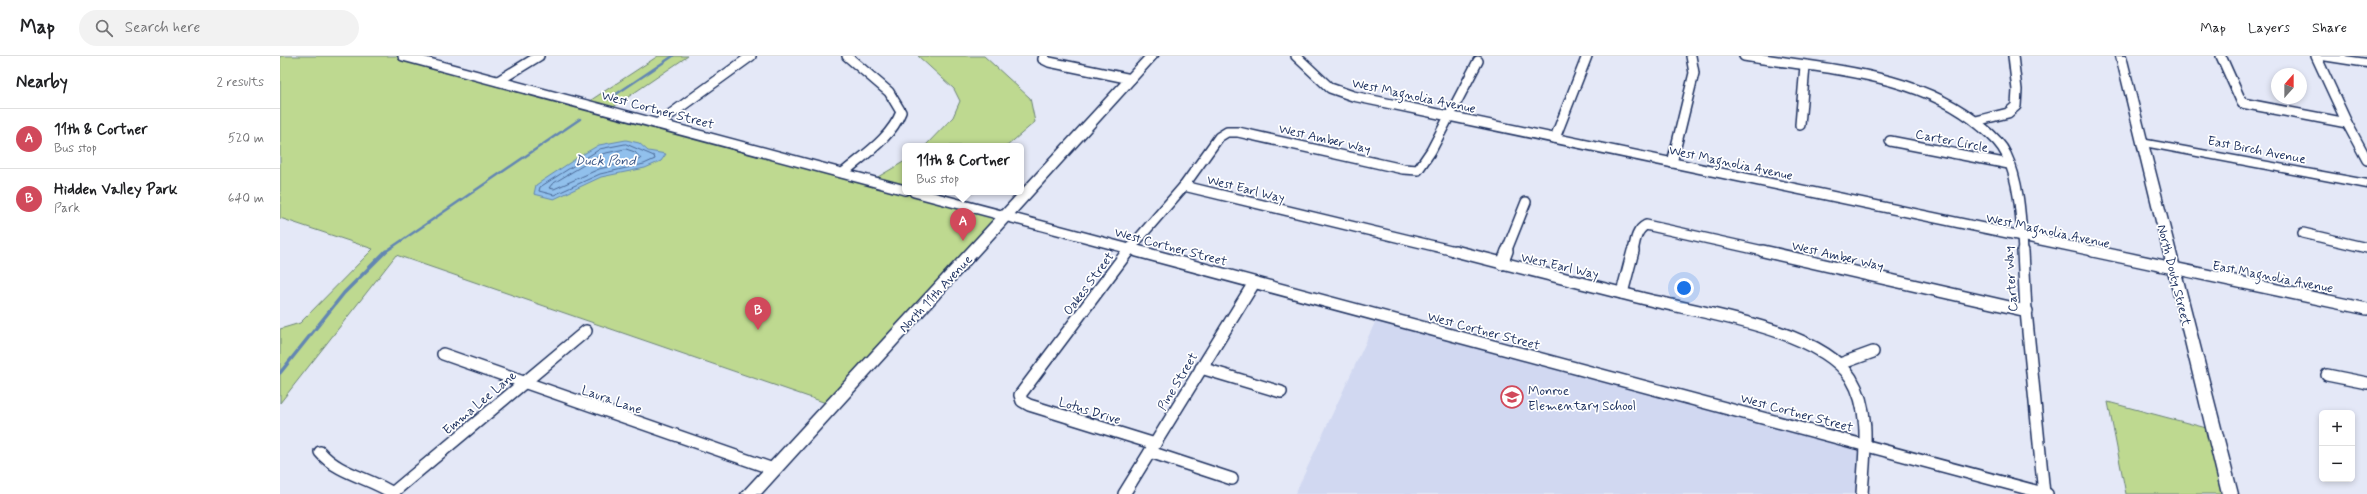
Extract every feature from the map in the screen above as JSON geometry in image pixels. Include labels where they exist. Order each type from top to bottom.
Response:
[{"type":"main road","name":"North 11th Avenue","points":[[750,494],[1152,56]]},
{"type":"main road","points":[[2322,56],[2367,63]]},
{"type":"street","name":"West Cortner Street","points":[[403,56],[902,189]]},
{"type":"street","points":[[498,81],[539,56]]},
{"type":"street","points":[[657,124],[751,56]]},
{"type":"street","points":[[843,173],[890,131],[898,120],[901,112],[889,92],[847,56]]},
{"type":"street","points":[[1044,56],[1043,59],[1049,62],[1131,79]]},
{"type":"street","points":[[1555,138],[1587,56]]},
{"type":"street","points":[[1672,163],[1694,73],[1691,56]]},
{"type":"street","name":"Carter Way","points":[[1744,56],[1805,66],[1906,86],[1935,98],[1976,121],[2002,146],[2012,176],[2021,237],[2026,311],[2043,458],[2045,494]]},
{"type":"street","points":[[1976,121],[2008,113],[2016,106],[2017,90],[2013,56]]},
{"type":"street","name":"North Douty Street","points":[[2121,56],[2230,494]]},
{"type":"street","points":[[2221,56],[2239,100],[2242,103],[2347,123]]},
{"type":"street","points":[[2316,56],[2347,123],[2367,160]]},
{"type":"street","name":"West Magnolia Avenue","points":[[1300,57],[1330,88],[1338,92],[2174,270]]},
{"type":"street","points":[[1449,116],[1478,61]]},
{"type":"street","points":[[1800,125],[1805,66]]},
{"type":"street","name":"West Amber Way","points":[[1227,132],[1238,132],[1403,169],[1418,170],[1422,168],[1449,116]]},
{"type":"street","name":"Oakes Street","points":[[1019,398],[1022,390],[1129,250],[1184,186],[1219,137],[1227,132]]},
{"type":"street","name":"Carter Circle","points":[[1890,141],[2008,164]]},
{"type":"street","name":"East Birch Avenue","points":[[2142,142],[2367,184]]},
{"type":"street","name":"West Earl Way","points":[[1184,186],[1622,293],[1791,336],[1840,364],[1853,382],[1863,406],[1864,445],[1862,494]]},
{"type":"street","name":"West Cortner Street","points":[[926,195],[2045,494]]},
{"type":"street","points":[[1502,264],[1526,202]]},
{"type":"street","name":"West Amber Way","points":[[1622,293],[1638,232],[1643,225],[1655,226],[2026,311]]},
{"type":"street","points":[[2303,233],[2367,248]]},
{"type":"street","name":"East Magnolia Avenue","points":[[2174,270],[2367,309]]},
{"type":"street","name":"Pine Street","points":[[1124,494],[1254,283]]},
{"type":"street","name":"Emma Lee Lane","points":[[392,494],[586,331]]},
{"type":"street","points":[[1840,364],[1873,352]]},
{"type":"street","name":"Laura Lane","points":[[443,354],[773,469]]},
{"type":"street","points":[[1201,368],[1281,392]]},
{"type":"street","points":[[2327,375],[2367,383]]},
{"type":"street","name":"Lotus Drive","points":[[1019,398],[1029,405],[1153,448],[1232,479]]},
{"type":"street","points":[[320,452],[329,463],[379,484],[392,494]]},
{"type":"shaded area","name":"Monroe Elementary School","points":[[1378,316],[1864,445],[1862,494],[1295,494]]},
{"type":"green space","points":[[280,56],[403,56],[585,104],[658,56],[688,56],[609,110],[871,181],[902,163],[902,195],[926,195],[1006,216],[832,405],[396,255],[280,403],[280,329],[300,323],[373,249],[280,218]]},
{"type":"green space","points":[[918,56],[984,56],[1030,98],[1035,122],[1010,143],[928,143],[953,117],[960,101],[954,89]]},
{"type":"green space","points":[[2108,402],[2214,430],[2230,494],[2126,494]]},
{"type":"water","name":"Duck Pond","points":[[626,140],[639,143],[648,151],[666,154],[661,161],[645,168],[601,177],[554,199],[534,194],[536,185],[580,156],[599,145]]},
{"type":"waterway","points":[[609,99],[673,56]]},
{"type":"waterway","points":[[385,252],[580,119]]},
{"type":"waterway","points":[[280,373],[344,293],[385,252]]},
{"type":"place","name":"11th & Cortner","points":[[963,241]]},
{"type":"place","name":"Hidden Valley Park","points":[[758,330]]},
{"type":"place","name":"Monroe Elementary School","points":[[1512,397]]}]
